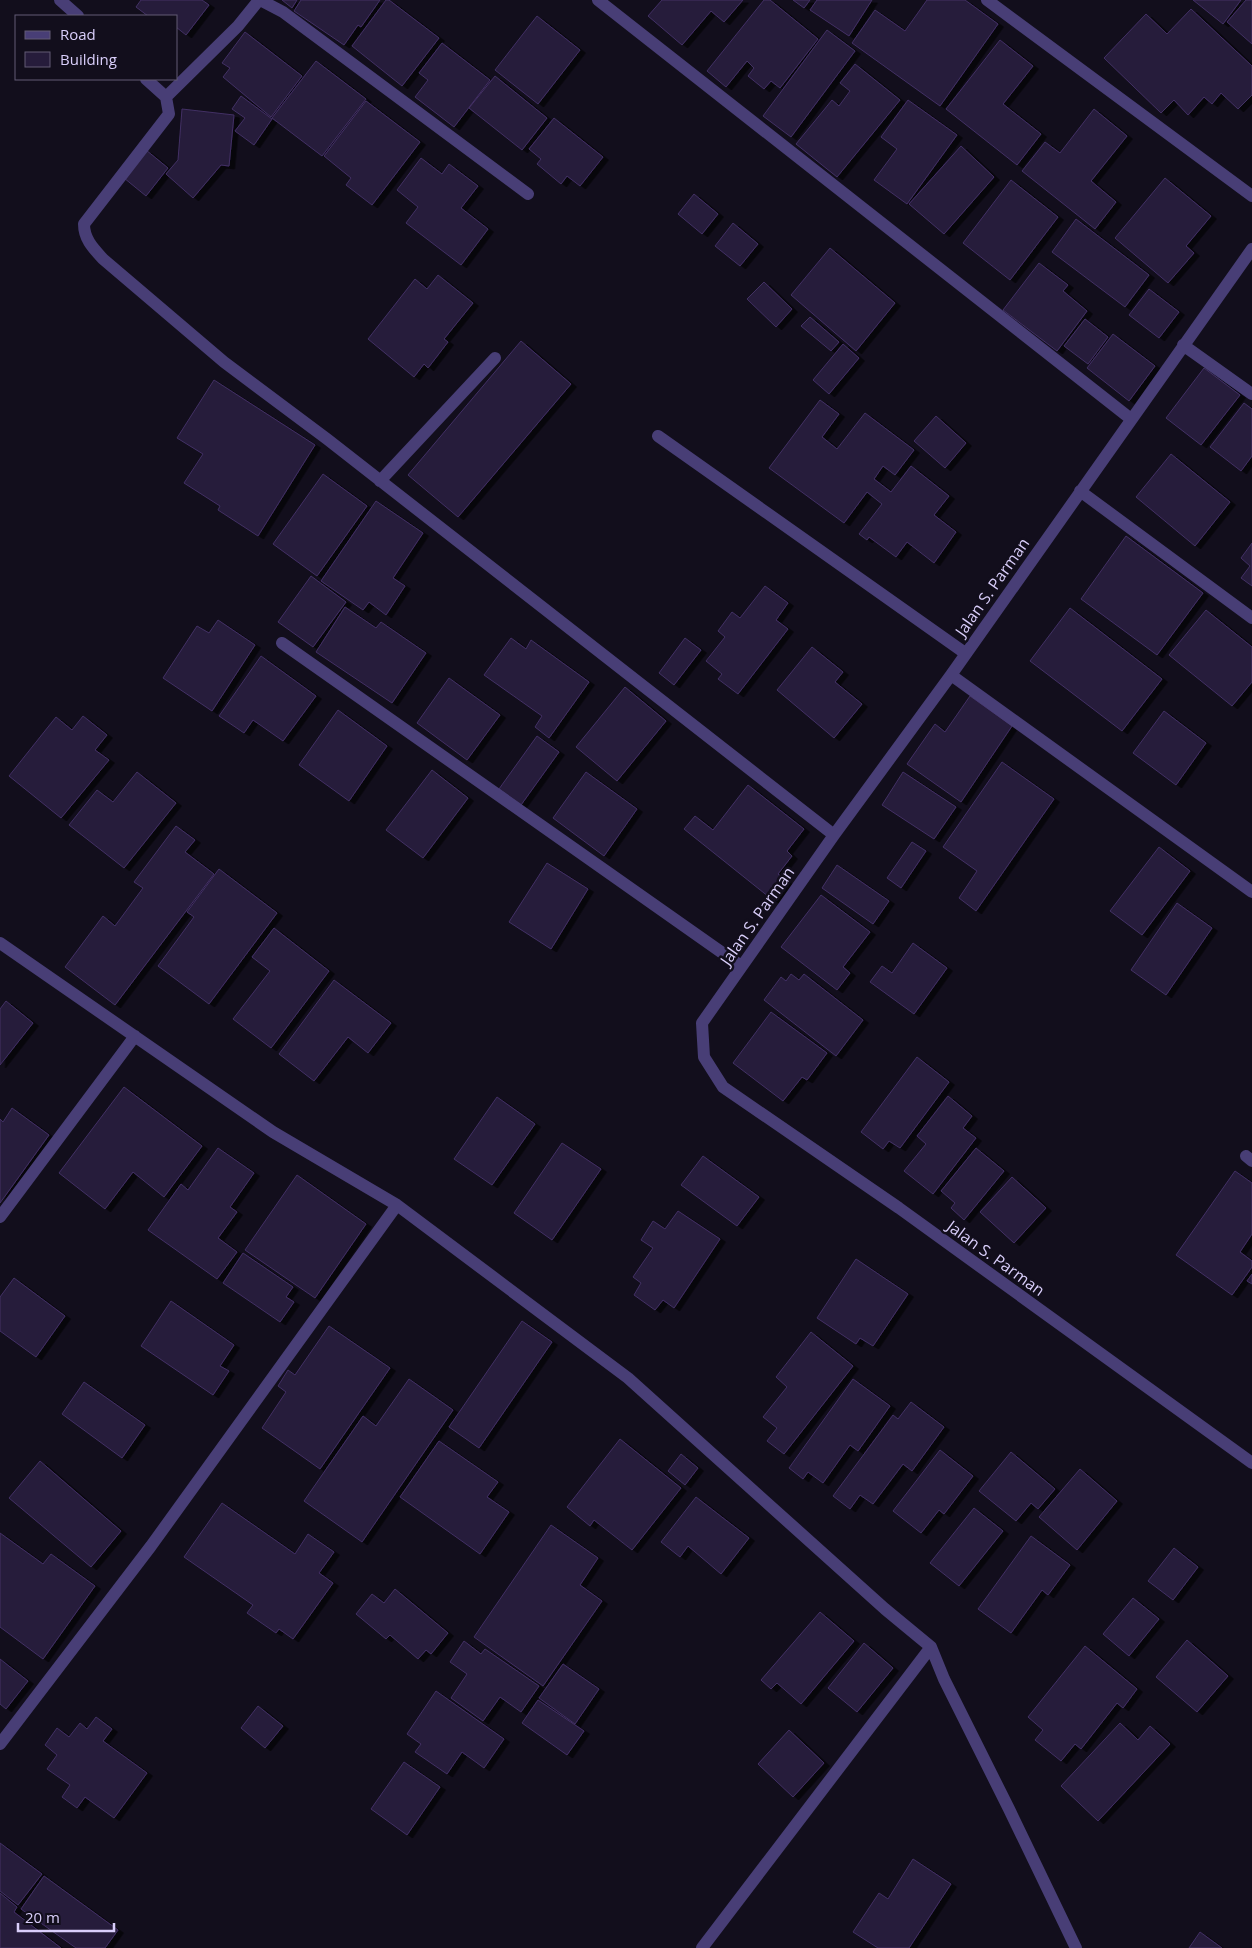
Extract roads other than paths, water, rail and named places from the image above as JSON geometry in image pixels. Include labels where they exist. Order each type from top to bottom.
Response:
[{"type":"street","points":[[60,0],[77,15]]},
{"type":"street","points":[[166,97],[238,26],[259,0],[283,12],[528,194]]},
{"type":"street","points":[[598,0],[1131,419]]},
{"type":"street","points":[[987,0],[1252,196]]},
{"type":"street","points":[[147,80],[166,97],[169,114],[84,224],[84,235],[103,259],[224,362],[380,481],[834,835]]},
{"type":"street","name":"Jalan S. Parman","points":[[1249,1460],[899,1208],[723,1088],[704,1057],[702,1023],[1252,249]]},
{"type":"street","points":[[1183,346],[1252,394]]},
{"type":"street","points":[[380,481],[495,358]]},
{"type":"street","points":[[658,436],[965,653]]},
{"type":"street","points":[[1080,491],[1252,618]]},
{"type":"street","points":[[282,643],[742,966]]},
{"type":"street","points":[[951,675],[1252,892]]},
{"type":"street","points":[[0,943],[273,1132],[397,1205],[628,1378],[878,1602],[931,1647],[944,1679],[1076,1948]]},
{"type":"street","points":[[0,1217],[135,1036]]},
{"type":"street","points":[[0,1744],[151,1546],[397,1205]]},
{"type":"street","points":[[702,1948],[931,1647]]}]
